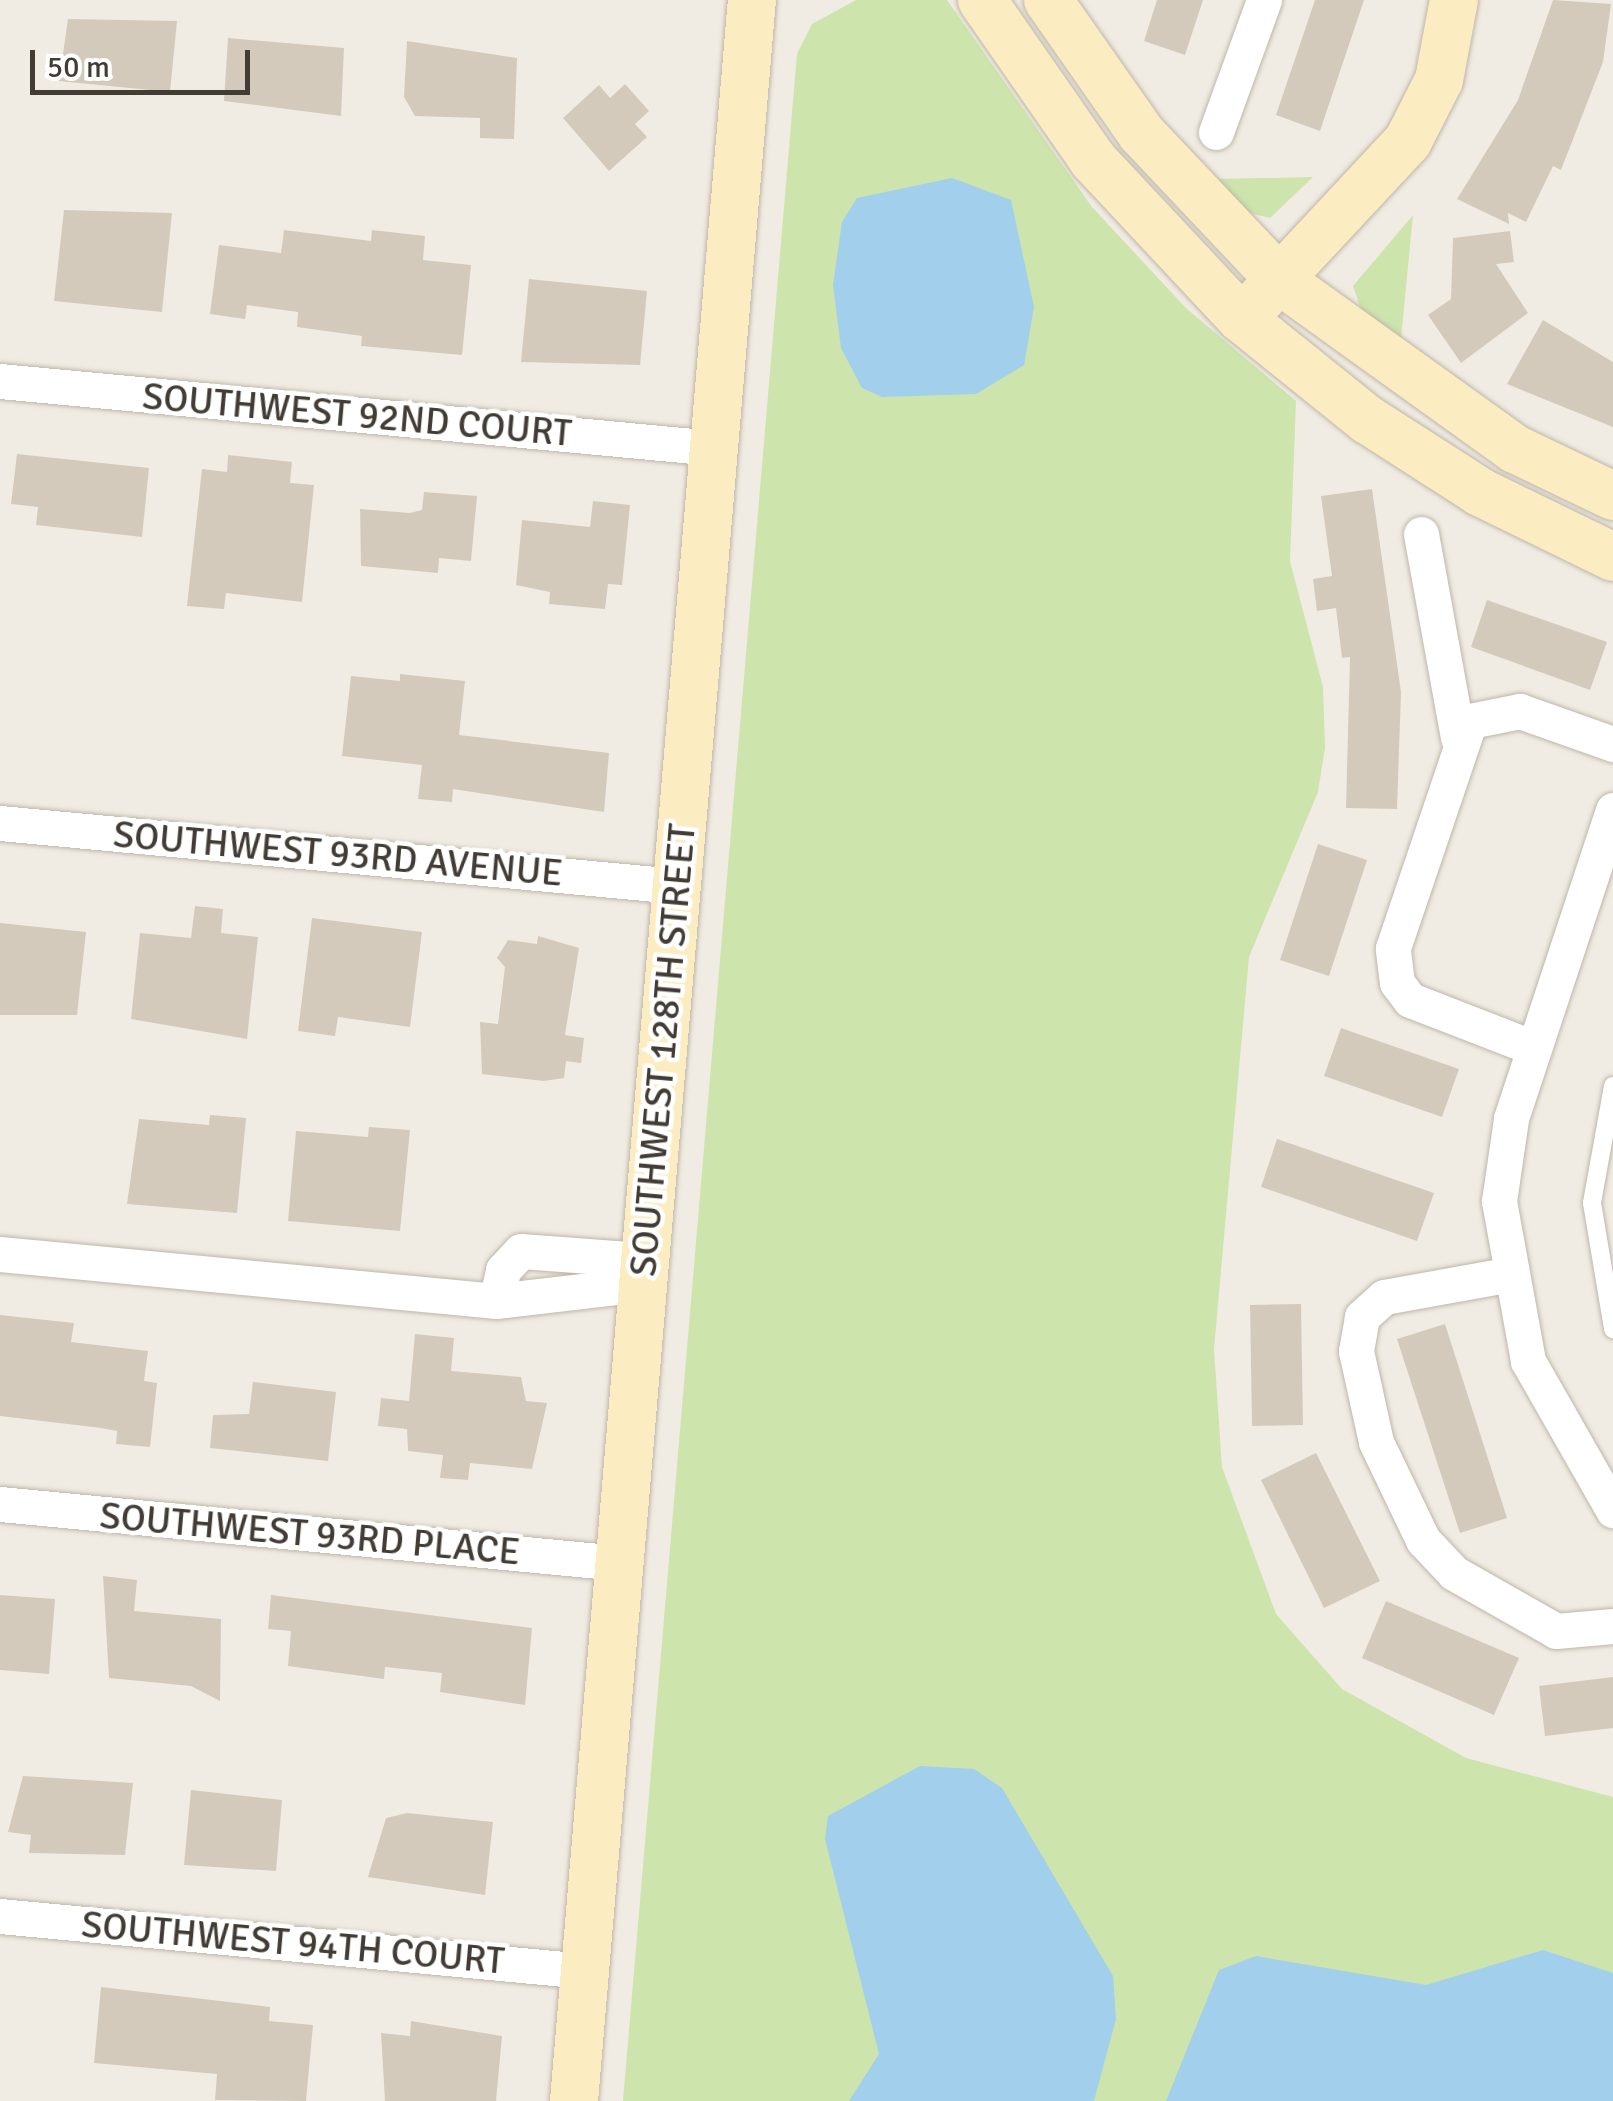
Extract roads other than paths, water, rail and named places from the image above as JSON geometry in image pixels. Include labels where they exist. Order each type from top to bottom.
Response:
[{"type":"street","name":"SOUTHWEST 128TH STREET","points":[[574,2101],[752,0]]},
{"type":"street","points":[[982,0],[1092,160],[1242,318],[1400,440],[1613,557]]},
{"type":"street","points":[[1048,0],[1141,133],[1281,281],[1484,428],[1613,496]]},
{"type":"street","points":[[1216,132],[1264,0]]},
{"type":"street","points":[[1242,318],[1281,281],[1408,141],[1440,80],[1454,0]]},
{"type":"street","name":"SOUTHWEST 92ND COURT","points":[[0,381],[714,448]]},
{"type":"street","points":[[1421,534],[1458,738]]},
{"type":"street","points":[[1534,1048],[1424,1010],[1397,983],[1393,948],[1458,738],[1470,720],[1502,709],[1613,744]]},
{"type":"street","points":[[1613,810],[1534,1048],[1504,1159],[1506,1275],[1540,1391],[1613,1510]]},
{"type":"street","name":"SOUTHWEST 93RD AVENUE","points":[[0,823],[677,886]]},
{"type":"street","points":[[496,1301],[502,1270],[521,1250],[644,1272]]},
{"type":"street","points":[[0,1254],[496,1301],[644,1272]]},
{"type":"street","points":[[1506,1275],[1384,1296],[1362,1316],[1356,1351],[1376,1442],[1423,1540],[1454,1573],[1556,1631],[1613,1626]]},
{"type":"street","name":"SOUTHWEST 93RD PLACE","points":[[0,1504],[619,1563]]},
{"type":"street","name":"SOUTHWEST 94TH COURT","points":[[0,1916],[586,1971]]},
{"type":"lane","points":[[1613,1086],[1592,1202],[1613,1329]]},
{"type":"water","points":[[952,178],[1011,200],[1034,307],[1024,365],[976,394],[882,397],[862,388],[841,348],[833,285],[842,222],[857,198]]},
{"type":"water","points":[[920,1766],[974,1769],[1002,1788],[1113,1976],[1116,2019],[1094,2101],[849,2101],[879,2054],[825,1839],[828,1816]]},
{"type":"water","points":[[1543,1950],[1613,1973],[1613,2101],[1166,2101],[1219,1970],[1256,1956],[1426,1985]]}]
